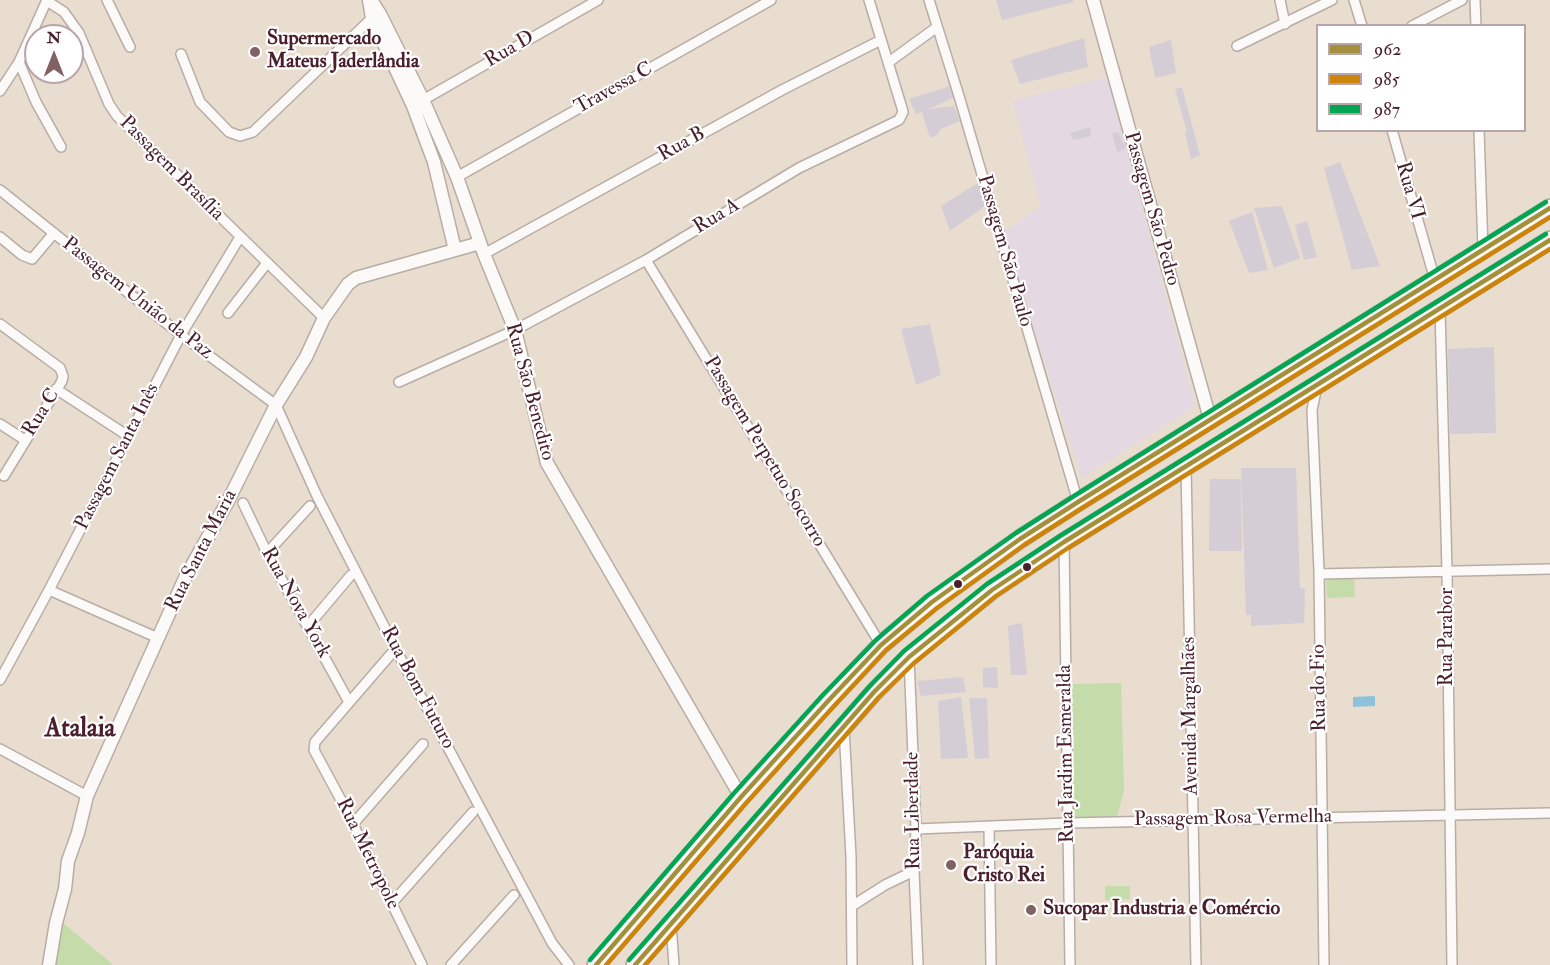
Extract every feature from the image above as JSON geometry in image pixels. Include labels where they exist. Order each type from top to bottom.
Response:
[{"type":"highway","points":[[596,965],[741,797],[881,645],[957,583],[1078,502],[1550,208]]},
{"type":"highway","points":[[635,965],[844,726],[909,657],[992,590],[1064,542],[1550,240]]},
{"type":"highway","points":[[1311,389],[1306,373],[1309,368],[1389,318],[1410,295]]},
{"type":"highway","points":[[1206,455],[1224,432],[1275,399],[1274,379]]},
{"type":"street","points":[[107,0],[130,47]]},
{"type":"street","name":"Rua São Benedito","points":[[370,0],[372,18],[413,106],[435,162],[454,250]]},
{"type":"street","name":"Rua São Benedito","points":[[370,0],[380,14],[423,100],[457,177],[514,330],[540,438],[552,474],[741,797]]},
{"type":"street","name":"Rua D","points":[[423,100],[597,0]]},
{"type":"street","name":"Travessa C","points":[[457,177],[771,0]]},
{"type":"street","points":[[869,0],[890,62],[937,27]]},
{"type":"street","name":"Passagem São Paulo","points":[[929,0],[1078,502]]},
{"type":"street","name":"Passagem São Pedro","points":[[1093,0],[1210,419]]},
{"type":"street","points":[[1280,0],[1286,24]]},
{"type":"street","points":[[1238,46],[1332,0]]},
{"type":"street","points":[[1354,0],[1361,24]]},
{"type":"street","points":[[1416,24],[1462,0]]},
{"type":"street","points":[[1475,0],[1476,24]]},
{"type":"street","points":[[0,91],[19,62],[47,1]]},
{"type":"street","name":"Passagem Brasília","points":[[47,1],[64,12],[79,33],[109,104],[117,116],[324,318]]},
{"type":"street","points":[[181,54],[200,102],[229,132],[240,136],[253,132],[372,18]]},
{"type":"street","name":"Rua B","points":[[482,249],[881,40]]},
{"type":"street","points":[[19,62],[36,102],[61,147]]},
{"type":"street","name":"Rua A","points":[[399,382],[514,330],[646,260],[799,168],[899,120],[903,112],[890,62]]},
{"type":"street","name":"Rua VI","points":[[1393,132],[1435,280]]},
{"type":"street","points":[[1479,132],[1483,250]]},
{"type":"street","name":"Passagem União da Paz","points":[[0,190],[181,335],[276,405]]},
{"type":"street","points":[[0,237],[22,255],[32,259],[54,233]]},
{"type":"street","name":"Passagem Santa Inês","points":[[0,680],[181,335],[240,237]]},
{"type":"street","name":"Rua Santa Maria","points":[[49,965],[56,923],[65,889],[68,861],[87,796],[185,579],[228,501],[276,405],[306,357],[324,318],[348,284],[356,278],[454,250],[482,249]]},
{"type":"street","name":"Passagem Perpetuo Socorro","points":[[646,260],[881,645]]},
{"type":"street","points":[[228,313],[267,263]]},
{"type":"street","name":"Rua Parabor","points":[[1440,309],[1447,570],[1452,965]]},
{"type":"street","points":[[0,324],[60,368],[63,376],[59,385],[128,436]]},
{"type":"street","name":"Rua C","points":[[4,476],[59,385]]},
{"type":"street","name":"Rua do Fio","points":[[1311,389],[1319,574],[1324,965]]},
{"type":"street","name":"Rua do Fio","points":[[1311,389],[1312,410]]},
{"type":"street","name":"Rua Bom Futuro","points":[[276,405],[317,496],[403,663],[552,943],[569,965]]},
{"type":"street","points":[[0,424],[25,440]]},
{"type":"street","name":"Avenida Margalhães","points":[[1186,467],[1196,965]]},
{"type":"street","name":"Rua Nova York","points":[[243,503],[267,553],[349,702]]},
{"type":"street","points":[[267,553],[310,506]]},
{"type":"street","name":"Rua Jardim Esmeralda","points":[[1064,542],[1070,965]]},
{"type":"street","points":[[1319,574],[1550,569]]},
{"type":"street","points":[[308,626],[351,575]]},
{"type":"street","points":[[49,590],[158,638]]},
{"type":"street","points":[[349,702],[391,654]]},
{"type":"street","name":"Rua Liberdade","points":[[909,657],[916,829],[914,871],[918,965]]},
{"type":"street","name":"Rua Metropole","points":[[349,702],[315,742],[314,750],[422,965]]},
{"type":"street","points":[[844,726],[851,857],[852,965]]},
{"type":"street","points":[[353,824],[423,744]]},
{"type":"street","points":[[0,749],[87,796]]},
{"type":"street","points":[[392,903],[473,812]]},
{"type":"street","name":"Passagem Rosa Vermelha","points":[[916,829],[1068,823],[1550,813]]},
{"type":"street","points":[[989,827],[991,965]]},
{"type":"street","points":[[852,906],[885,885],[914,871]]},
{"type":"street","points":[[451,965],[514,895]]},
{"type":"street","points":[[671,924],[674,965]]},
{"type":"shaded area","points":[[996,0],[1073,0],[1073,2],[1002,20]]},
{"type":"shaded area","points":[[1084,38],[1088,67],[1020,84],[1011,60]]},
{"type":"shaded area","points":[[1171,40],[1176,73],[1155,78],[1149,47]]},
{"type":"shaded area","points":[[1107,77],[1195,406],[1082,478],[1003,233],[1041,206],[1013,101]]},
{"type":"shaded area","points":[[953,85],[957,96],[929,109],[954,106],[960,121],[941,129],[937,135],[930,138],[922,112],[916,114],[909,99]]},
{"type":"shaded area","points":[[1182,87],[1200,155],[1191,159],[1185,133],[1187,132],[1175,89]]},
{"type":"shaded area","points":[[1090,127],[1091,136],[1073,140],[1070,133]]},
{"type":"shaded area","points":[[1118,132],[1126,148],[1117,152],[1112,133]]},
{"type":"shaded area","points":[[1340,162],[1380,266],[1352,270],[1324,168]]},
{"type":"shaded area","points":[[978,183],[986,205],[950,231],[941,206]]},
{"type":"shaded area","points":[[1282,206],[1300,258],[1274,268],[1254,208]]},
{"type":"shaded area","points":[[1252,212],[1268,270],[1249,273],[1229,221]]},
{"type":"shaded area","points":[[1307,221],[1317,257],[1304,260],[1295,225]]},
{"type":"shaded area","points":[[930,324],[941,375],[916,385],[901,329]]},
{"type":"shaded area","points":[[1494,347],[1496,433],[1450,434],[1448,349]]},
{"type":"shaded area","points":[[1241,468],[1296,468],[1300,588],[1305,589],[1304,623],[1251,626],[1251,615],[1246,615]]},
{"type":"shaded area","points":[[1210,479],[1241,479],[1242,551],[1209,551]]},
{"type":"shaded area","points":[[1022,623],[1027,675],[1011,675],[1008,626]]},
{"type":"shaded area","points":[[997,667],[998,688],[983,687],[983,668]]},
{"type":"shaded area","points":[[963,677],[966,692],[921,696],[917,681]]},
{"type":"shaded area","points":[[961,697],[968,758],[941,759],[938,701]]},
{"type":"shaded area","points":[[969,698],[987,698],[989,758],[975,759]]},
{"type":"green space","points":[[1326,577],[1354,577],[1355,597],[1327,598]]},
{"type":"green space","points":[[1121,683],[1124,789],[1117,818],[1072,819],[1071,684]]},
{"type":"green space","points":[[1105,886],[1130,886],[1130,899],[1105,900]]},
{"type":"green space","points":[[63,923],[111,963],[112,965],[55,965]]},
{"type":"water","points":[[1375,696],[1375,706],[1353,707],[1353,697]]},
{"type":"transit line","name":"987","points":[[590,960],[735,792],[822,696],[876,640],[927,596],[1016,533],[1074,496],[1546,202]]},
{"type":"transit line","name":"962","points":[[596,965],[741,797],[828,701],[881,645],[932,602],[1020,539],[1078,502],[1550,208]]},
{"type":"transit line","name":"985","points":[[606,965],[747,802],[834,706],[886,650],[937,608],[1024,545],[1082,508],[1550,217]]},
{"type":"transit line","name":"987","points":[[629,960],[869,687],[904,651],[987,584],[1060,536],[1546,234]]},
{"type":"transit line","name":"962","points":[[635,965],[874,692],[909,657],[992,590],[1064,542],[1550,240]]},
{"type":"transit line","name":"985","points":[[645,965],[879,697],[914,663],[996,596],[1068,548],[1550,249]]},
{"type":"place","name":"Supermercado Mateus Jaderlândia","points":[[255,52]]},
{"type":"place","name":"Paróquia Cristo Rei","points":[[951,865]]},
{"type":"place","name":"Sucopar Industria e Comércio","points":[[1031,910]]},
{"type":"district","name":"Atalaia","points":[[80,730]]}]
